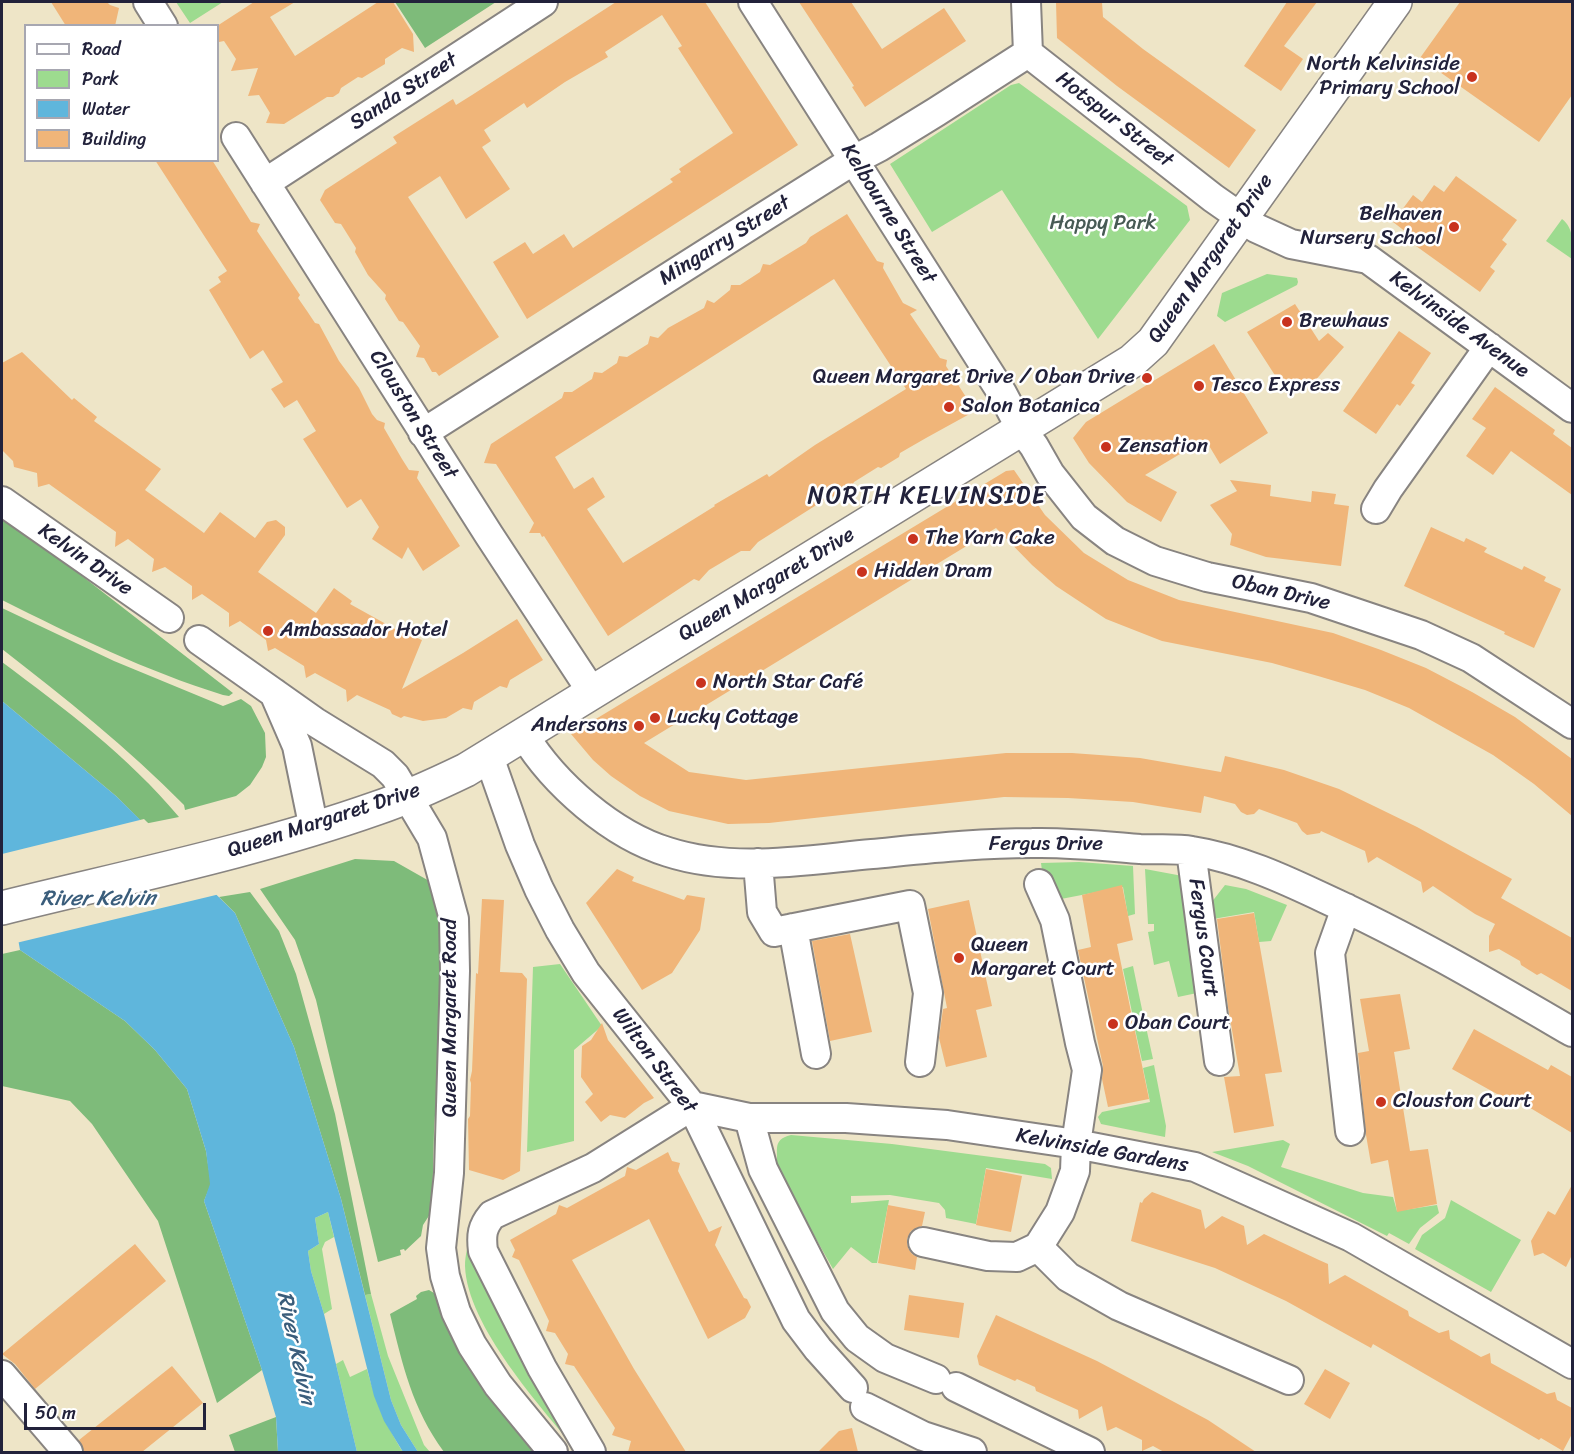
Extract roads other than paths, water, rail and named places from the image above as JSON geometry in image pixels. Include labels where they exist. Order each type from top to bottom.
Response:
[{"type":"main road","name":"Queen Margaret Drive","points":[[2,908],[244,849],[314,829],[379,808],[466,770],[1132,361],[1146,351],[1395,2]]},
{"type":"street","points":[[148,2],[162,24]]},
{"type":"street","name":"Sanda Street","points":[[265,183],[543,2]]},
{"type":"street","name":"Kelbourne Street","points":[[753,2],[1002,393],[1021,429]]},
{"type":"street","points":[[1026,2],[1028,52]]},
{"type":"street","name":"Mingarry Street","points":[[423,433],[1028,52]]},
{"type":"street","name":"Hotspur Street","points":[[1028,52],[1213,198],[1241,217]]},
{"type":"street","name":"Clouston Street","points":[[236,137],[423,433],[592,692]]},
{"type":"street","name":"Kelvinside Avenue","points":[[1241,217],[1257,228],[1291,244],[1368,259],[1572,408]]},
{"type":"street","points":[[1376,509],[1489,348]]},
{"type":"street","name":"Oban Drive","points":[[1021,429],[1050,474],[1084,517],[1115,540],[1155,561],[1207,577],[1311,598],[1421,635],[1471,658],[1536,698],[1572,724]]},
{"type":"street","name":"Kelvin Drive","points":[[2,501],[169,618]]},
{"type":"street","points":[[199,640],[315,722],[383,764],[395,776],[408,796]]},
{"type":"street","points":[[274,693],[297,746],[314,829]]},
{"type":"street","name":"Fergus Drive","points":[[524,735],[534,751],[585,804],[635,839],[668,852],[709,861],[758,863],[1031,843],[1101,844],[1140,849],[1191,851],[1239,863],[1297,885],[1346,908],[1452,963],[1572,1032]]},
{"type":"street","name":"Wilton Street","points":[[489,757],[520,844],[560,930],[586,973],[692,1106],[796,1320],[859,1397],[923,1436],[972,1452]]},
{"type":"street","name":"Queen Margaret Road","points":[[408,796],[432,838],[454,919],[455,971],[449,1173],[441,1248],[445,1276],[456,1312],[472,1345],[498,1385],[553,1452]]},
{"type":"street","name":"Fergus Court","points":[[1191,851],[1220,1062]]},
{"type":"street","points":[[758,863],[762,912],[774,932],[910,905],[928,993],[920,1062]]},
{"type":"street","points":[[923,1242],[988,1256],[1017,1257],[1038,1247],[1060,1212],[1075,1171],[1076,1144],[1087,1070],[1055,920],[1039,884]]},
{"type":"street","points":[[1346,908],[1330,953],[1350,1131]]},
{"type":"street","points":[[793,928],[816,1054]]},
{"type":"street","points":[[591,1452],[542,1368],[483,1251],[481,1236],[484,1225],[492,1215],[593,1168],[692,1106]]},
{"type":"street","name":"Kelvinside Gardens","points":[[692,1106],[749,1118],[846,1119],[947,1125],[1076,1144],[1195,1167],[1351,1237],[1572,1364]]},
{"type":"street","points":[[749,1118],[763,1169],[836,1311],[857,1338],[885,1358],[946,1383],[1090,1452]]},
{"type":"street","points":[[1038,1247],[1068,1277],[1119,1306],[1289,1380]]},
{"type":"street","points":[[2,1375],[68,1452]]},
{"type":"water","name":"River Kelvin","points":[[2,701],[116,796],[235,913],[294,1047],[341,1199],[391,1400],[401,1425],[418,1452],[403,1452],[384,1421],[374,1396],[328,1212],[315,1218],[319,1244],[308,1251],[311,1271],[324,1314],[357,1452],[278,1452],[276,1417],[204,1201],[210,1184],[206,1151],[187,1089],[155,1050],[125,1021],[20,950],[2,857]]},
{"type":"place","name":"North Kelvinside Primary School","points":[[1472,77]]},
{"type":"place","name":"Belhaven Nursery School","points":[[1454,227]]},
{"type":"place","name":"Brewhaus","points":[[1287,322]]},
{"type":"place","name":"Queen Margaret Drive / Oban Drive","points":[[1147,378]]},
{"type":"place","name":"Tesco Express","points":[[1199,386]]},
{"type":"place","name":"Salon Botanica","points":[[949,407]]},
{"type":"place","name":"Zensation","points":[[1106,447]]},
{"type":"place","name":"The Yarn Cake","points":[[913,539]]},
{"type":"place","name":"Hidden Dram","points":[[862,572]]},
{"type":"place","name":"Ambassador Hotel","points":[[268,631]]},
{"type":"place","name":"North Star Café","points":[[701,683]]},
{"type":"place","name":"Lucky Cottage","points":[[655,718]]},
{"type":"place","name":"Andersons","points":[[639,726]]},
{"type":"place","name":"Queen Margaret Court","points":[[959,958]]},
{"type":"place","name":"Oban Court","points":[[1113,1024]]},
{"type":"place","name":"Clouston Court","points":[[1381,1102]]},
{"type":"district","name":"NORTH KELVINSIDE","points":[[927,497]]},
{"type":"park label","name":"Happy Park","points":[[1103,224]]}]
